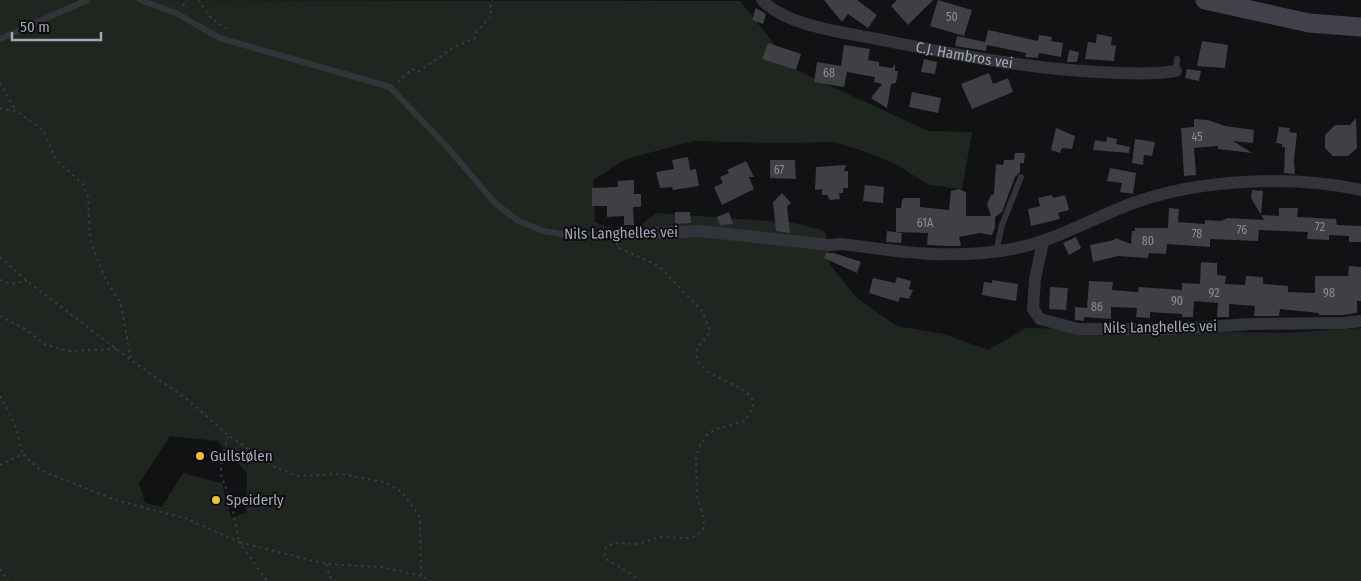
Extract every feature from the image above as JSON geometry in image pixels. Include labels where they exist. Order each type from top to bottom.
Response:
[{"type":"main road","points":[[1206,0],[1309,23],[1361,27]]},
{"type":"street","name":"C.J. Hambros vei","points":[[762,0],[786,16],[820,27],[1004,64],[1129,74],[1153,74],[1177,65]]},
{"type":"street","name":"Nils Langhelles vei","points":[[656,233],[700,231],[830,245],[842,244],[920,254],[965,255],[996,252],[1043,242],[1137,202],[1245,180],[1309,184],[1361,190]]},
{"type":"street","name":"Nils Langhelles vei","points":[[1043,242],[1035,279],[1033,309],[1040,319],[1066,327],[1170,329],[1252,324],[1344,323],[1361,321]]},
{"type":"lane","points":[[0,39],[87,0]]},
{"type":"lane","points":[[140,0],[176,12],[220,38],[390,87]]},
{"type":"lane","name":"Nils Langhelles vei","points":[[390,87],[448,148],[495,203],[517,220],[543,231],[567,235],[656,233]]},
{"type":"lane","points":[[996,252],[1002,224],[1021,177]]},
{"type":"path","points":[[198,0],[211,18],[238,37],[242,45]]},
{"type":"path","points":[[390,87],[412,69],[418,72],[454,47],[474,38],[476,33],[492,16],[490,8],[492,0]]},
{"type":"path","points":[[0,83],[16,111]]},
{"type":"path","points":[[0,108],[16,111],[43,130],[56,160],[83,184],[88,197],[90,240],[105,278],[121,304],[131,360]]},
{"type":"path","points":[[615,235],[617,247],[659,266],[702,311],[710,331],[707,338],[700,343],[696,352],[699,361],[713,376],[744,390],[752,398],[753,407],[745,421],[716,429],[707,435],[700,446],[696,456],[697,496],[704,520],[702,529],[697,536],[689,538],[660,537],[638,544],[612,543],[606,548],[604,553],[606,558],[633,574],[639,581]]},
{"type":"path","points":[[0,257],[27,281],[116,349],[188,400],[228,435],[275,467],[298,476],[341,474],[384,482],[402,492],[420,517],[421,576]]},
{"type":"path","points":[[0,280],[11,284],[27,281]]},
{"type":"path","points":[[0,316],[25,329],[46,345],[69,351],[116,349]]},
{"type":"path","points":[[0,396],[14,425],[23,454],[40,470],[118,502],[185,518],[239,542],[326,564],[382,567],[421,576],[430,581]]},
{"type":"path","points":[[228,435],[221,464],[221,475],[231,501],[239,542],[267,581]]},
{"type":"path","points":[[0,465],[23,454]]},
{"type":"path","points":[[326,564],[330,577],[335,581]]},
{"type":"path","points":[[0,569],[8,581]]},
{"type":"shaded area","points":[[0,0],[740,1],[794,69],[928,131],[972,132],[962,189],[929,185],[897,165],[872,154],[835,142],[694,141],[626,159],[593,180],[595,222],[629,235],[656,213],[794,223],[825,231],[830,265],[858,299],[897,326],[944,334],[988,350],[1026,328],[1283,333],[1361,328],[1361,581],[0,581]],"holes":[[[170,436],[217,441],[247,473],[246,513],[231,518],[222,483],[183,473],[162,507],[145,503],[139,483]]]},
{"type":"building","points":[[824,0],[857,0],[877,15],[868,28],[848,14],[842,22]]},
{"type":"building","points":[[897,0],[933,0],[908,25],[891,6]]},
{"type":"building","points":[[938,0],[972,10],[964,36],[930,26]]},
{"type":"building","points":[[756,8],[766,14],[763,24],[752,20]]},
{"type":"building","points":[[988,30],[1038,41],[1039,35],[1052,37],[1051,41],[1063,43],[1061,57],[1039,53],[1038,58],[1025,57],[1026,53],[987,45],[986,51],[955,46],[957,36],[985,42]]},
{"type":"building","points":[[1097,34],[1112,37],[1111,45],[1116,46],[1114,61],[1085,59],[1088,42],[1096,43]]},
{"type":"building","points":[[1202,41],[1228,45],[1225,68],[1197,66]]},
{"type":"building","points":[[768,43],[801,54],[796,70],[762,59]]},
{"type":"building","points":[[844,45],[870,49],[868,60],[879,62],[879,66],[892,68],[895,64],[895,71],[898,71],[896,83],[891,84],[887,108],[871,98],[882,84],[874,82],[875,77],[847,72],[844,87],[814,82],[817,62],[841,66]]},
{"type":"building","points":[[1069,50],[1079,52],[1077,62],[1067,62]]},
{"type":"building","points":[[924,59],[937,62],[935,74],[921,72]]},
{"type":"building","points":[[1187,69],[1201,71],[1199,81],[1185,78]]},
{"type":"building","points":[[989,73],[993,84],[1008,78],[1013,92],[972,109],[961,84]]},
{"type":"building","points":[[912,92],[941,98],[938,113],[909,107]]},
{"type":"building","points":[[1356,118],[1357,148],[1348,156],[1333,156],[1325,148],[1325,135],[1335,125],[1350,125]]},
{"type":"building","points":[[1194,119],[1208,120],[1225,126],[1254,130],[1253,143],[1233,141],[1252,153],[1218,149],[1218,146],[1194,148],[1196,175],[1184,176],[1181,128],[1194,127]]},
{"type":"building","points":[[1279,127],[1290,128],[1289,132],[1297,133],[1294,161],[1295,174],[1284,173],[1285,147],[1282,147],[1282,144],[1276,143]]},
{"type":"building","points":[[1056,128],[1075,136],[1072,149],[1062,148],[1060,153],[1051,150]]},
{"type":"building","points":[[1107,137],[1117,139],[1116,144],[1130,147],[1129,153],[1093,150],[1095,140],[1106,142]]},
{"type":"building","points":[[1135,139],[1155,142],[1152,156],[1144,155],[1143,165],[1132,163]]},
{"type":"building","points":[[1015,153],[1025,153],[1024,163],[1020,163],[1020,172],[1015,177],[1002,212],[995,217],[995,227],[992,235],[979,233],[959,237],[961,246],[948,246],[927,245],[928,233],[896,232],[896,208],[901,208],[904,198],[920,198],[920,207],[949,210],[951,191],[959,189],[966,192],[966,216],[991,216],[987,204],[991,195],[994,194],[996,164],[1003,165],[1004,160],[1014,160]]},
{"type":"building","points":[[688,157],[690,170],[696,169],[699,186],[673,190],[672,187],[660,188],[656,172],[674,169],[672,160]]},
{"type":"building","points":[[770,160],[795,160],[796,179],[770,178]]},
{"type":"building","points":[[746,161],[754,177],[749,177],[754,189],[722,205],[714,187],[723,183],[720,177],[729,173],[727,170]]},
{"type":"building","points":[[846,165],[844,171],[848,171],[848,188],[843,188],[843,193],[839,193],[840,199],[830,200],[827,195],[822,195],[822,189],[815,190],[816,167]]},
{"type":"building","points":[[1110,168],[1136,173],[1133,194],[1120,192],[1122,183],[1107,181]]},
{"type":"building","points":[[634,180],[634,194],[641,194],[641,207],[633,207],[634,225],[624,225],[624,216],[607,217],[607,206],[592,206],[592,188],[618,187],[618,181]]},
{"type":"building","points":[[865,185],[884,187],[883,203],[863,201]]},
{"type":"building","points":[[1252,190],[1263,191],[1261,215],[1251,198]]},
{"type":"building","points":[[782,193],[791,203],[787,206],[790,233],[776,231],[773,202]]},
{"type":"building","points":[[1052,195],[1053,198],[1065,195],[1069,210],[1058,213],[1060,219],[1031,226],[1028,209],[1040,206],[1038,198]]},
{"type":"building","points":[[1169,208],[1179,209],[1178,222],[1205,224],[1205,220],[1221,221],[1228,218],[1264,220],[1261,215],[1279,216],[1279,208],[1298,208],[1297,217],[1336,219],[1337,225],[1361,226],[1361,242],[1349,242],[1349,236],[1329,235],[1329,240],[1307,239],[1308,232],[1259,230],[1258,241],[1210,239],[1210,247],[1167,244],[1166,254],[1149,253],[1148,258],[1118,256],[1093,262],[1090,245],[1114,240],[1115,238],[1131,244],[1132,231],[1135,231],[1135,228],[1168,228]]},
{"type":"building","points":[[675,212],[690,212],[691,223],[675,224]]},
{"type":"building","points":[[729,212],[733,224],[720,225],[717,217]]},
{"type":"building","points":[[887,231],[902,233],[901,243],[886,242]]},
{"type":"building","points":[[1076,237],[1081,248],[1069,255],[1063,243]]},
{"type":"building","points":[[826,253],[834,253],[861,262],[857,273],[824,258]]},
{"type":"building","points":[[1201,262],[1217,263],[1217,275],[1226,276],[1225,284],[1245,285],[1246,276],[1263,277],[1263,284],[1288,286],[1288,292],[1315,293],[1315,276],[1348,276],[1349,266],[1361,267],[1361,301],[1357,301],[1357,313],[1343,315],[1319,315],[1319,313],[1280,309],[1279,316],[1254,316],[1255,306],[1229,304],[1229,317],[1217,317],[1218,303],[1194,301],[1193,317],[1182,317],[1182,314],[1150,312],[1150,318],[1136,317],[1137,308],[1111,307],[1111,319],[1084,317],[1084,321],[1075,320],[1075,307],[1087,308],[1089,281],[1113,282],[1112,290],[1138,292],[1139,287],[1182,290],[1182,283],[1200,284]]},
{"type":"building","points":[[897,277],[911,281],[909,289],[913,290],[909,299],[900,297],[898,302],[869,293],[873,278],[895,283]]},
{"type":"building","points":[[992,280],[1018,284],[1016,301],[982,295],[984,282],[992,283]]},
{"type":"building","points":[[1050,287],[1068,288],[1066,310],[1049,309]]},
{"type":"place","name":"Gullstølen","points":[[200,456]]},
{"type":"place","name":"Speiderly","points":[[216,500]]}]
